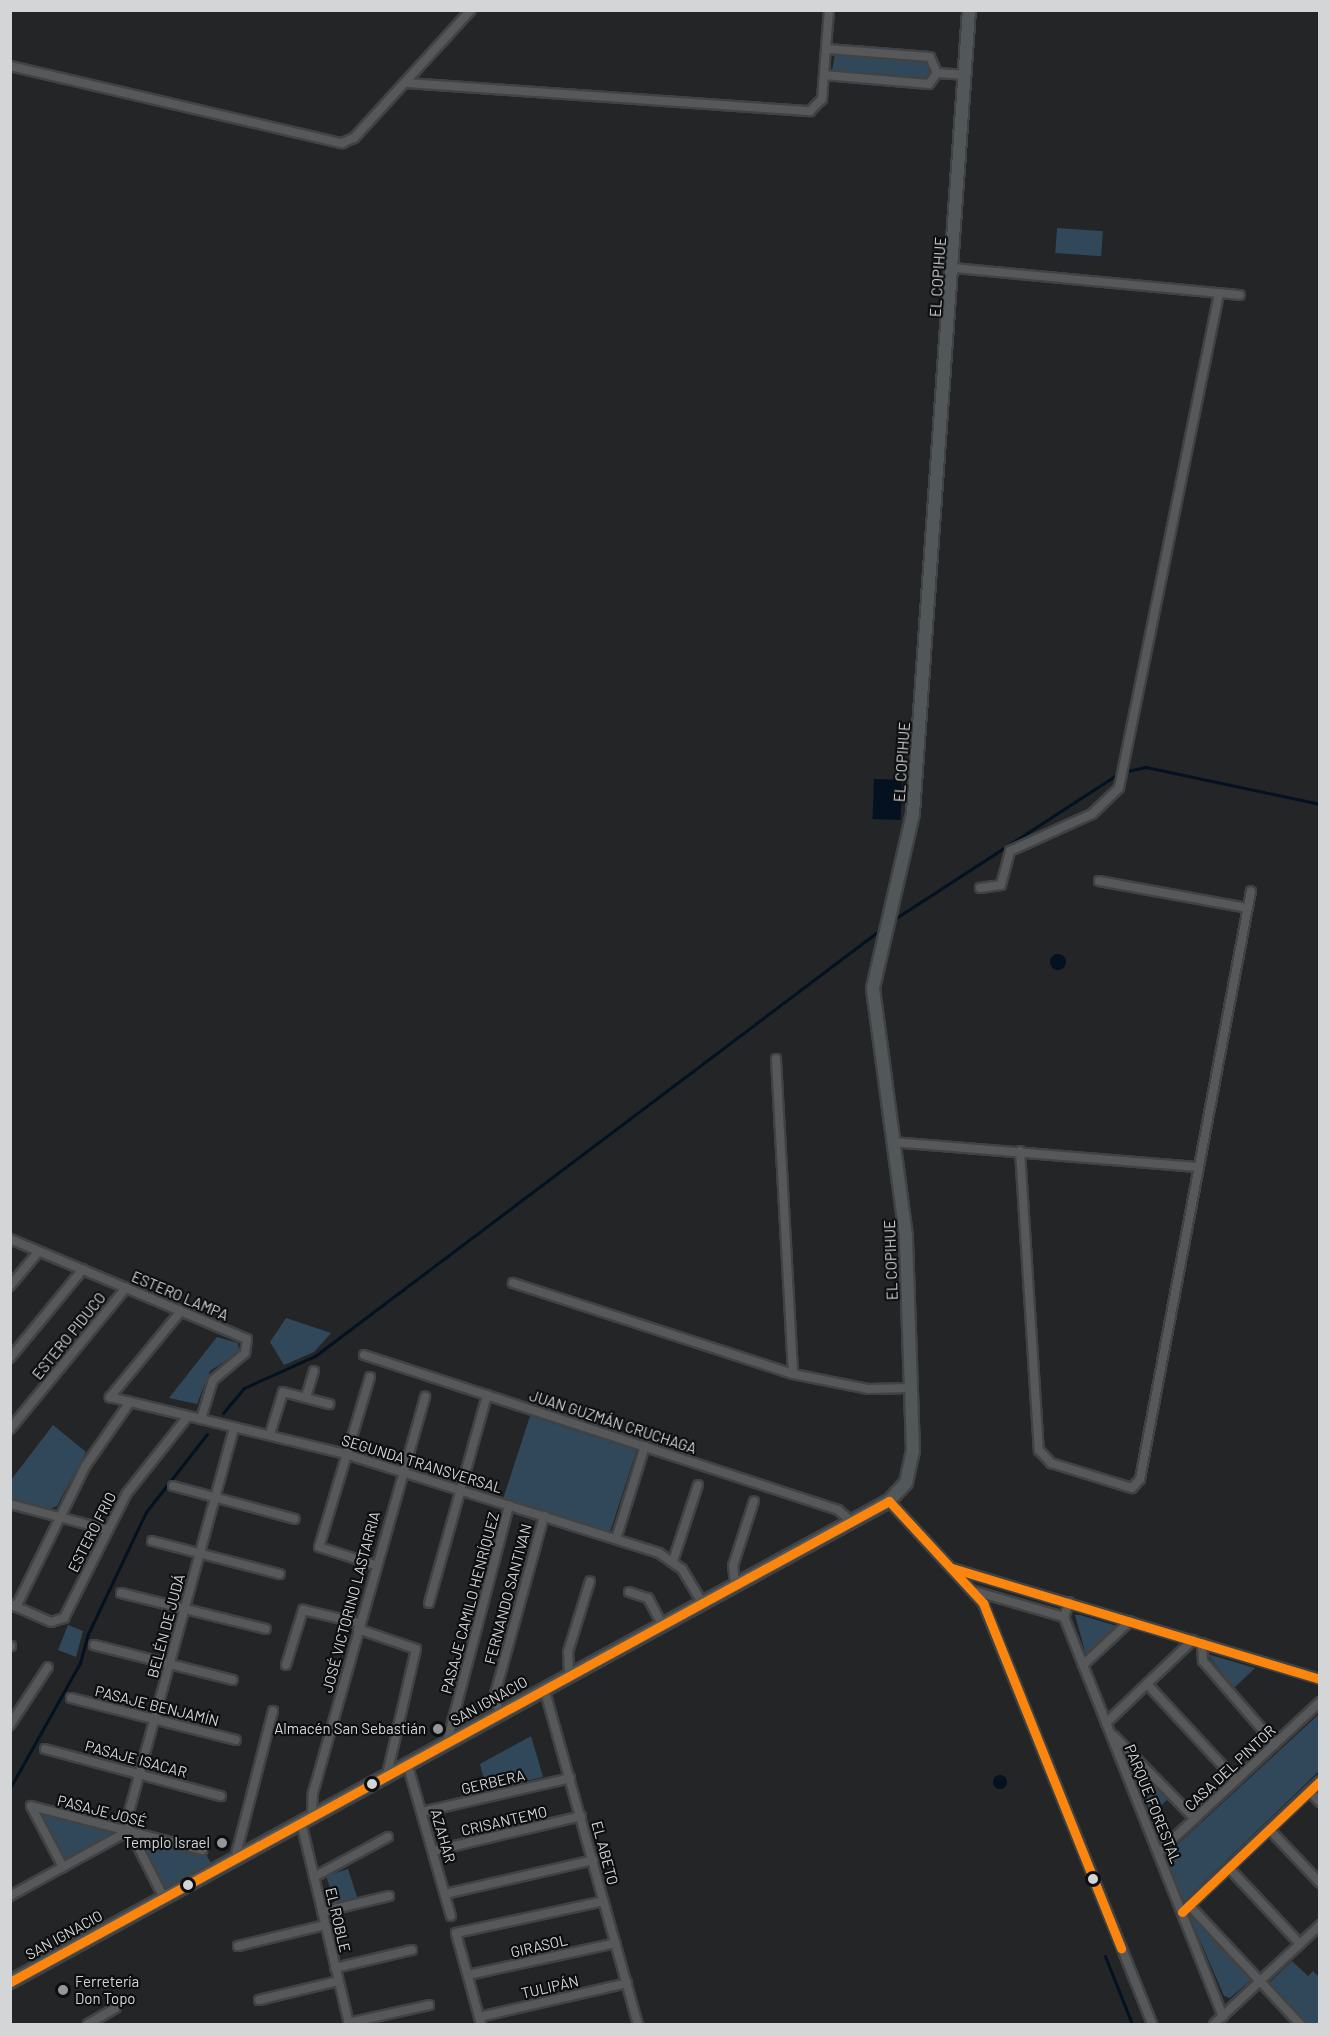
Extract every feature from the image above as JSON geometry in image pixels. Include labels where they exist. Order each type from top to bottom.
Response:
[{"type":"main road","name":"EL COPIHUE","points":[[889,1501],[911,1469],[906,1236],[873,988],[913,813],[954,268],[969,10]]},
{"type":"main road","name":"SAN IGNACIO","points":[[10,1982],[889,1501]]},
{"type":"street","points":[[10,66],[342,143],[354,138],[407,83],[471,10]]},
{"type":"street","points":[[407,83],[804,112],[820,104],[829,10]]},
{"type":"street","points":[[827,49],[930,57],[937,73]]},
{"type":"street","points":[[824,75],[929,84],[937,73]]},
{"type":"street","points":[[937,73],[966,75]]},
{"type":"street","points":[[954,268],[1240,295]]},
{"type":"street","points":[[980,888],[1001,885],[1010,851],[1092,814],[1119,789],[1218,294]]},
{"type":"street","points":[[1099,881],[1247,908]]},
{"type":"street","points":[[1020,1151],[1038,1446],[1051,1463],[1129,1488],[1140,1479],[1251,891]]},
{"type":"street","points":[[776,1059],[793,1374]]},
{"type":"street","points":[[893,1142],[1199,1167]]},
{"type":"street","name":"ESTERO LAMPA","points":[[10,1239],[249,1342],[245,1353],[213,1380],[201,1419]]},
{"type":"street","points":[[10,1286],[39,1251]]},
{"type":"street","points":[[10,1358],[83,1269]]},
{"type":"street","points":[[513,1283],[793,1374],[867,1389],[910,1388]]},
{"type":"street","name":"ESTERO PIDUCO","points":[[10,1429],[126,1288]]},
{"type":"street","name":"SEGUNDA TRANSVERSAL","points":[[181,1311],[110,1397],[345,1454],[616,1539],[673,1561]]},
{"type":"street","name":"JUAN GUZMÁN CRUCHAGA","points":[[364,1355],[838,1510],[851,1521]]},
{"type":"street","points":[[306,1397],[314,1371]]},
{"type":"street","points":[[370,1377],[345,1454],[320,1550],[375,1566]]},
{"type":"street","points":[[270,1434],[283,1392],[329,1404]]},
{"type":"street","points":[[429,1603],[487,1395]]},
{"type":"street","name":"JOSÉ VICTORINO LASTARRIA","points":[[307,1819],[401,1471],[425,1397]]},
{"type":"street","points":[[13,1605],[86,1465],[130,1402]]},
{"type":"street","name":"ESTERO FRIO","points":[[13,1605],[51,1622],[64,1618],[130,1488],[188,1416]]},
{"type":"street","name":"BELÉN DE JUDÁ","points":[[128,1831],[140,1774],[234,1427]]},
{"type":"street","points":[[616,1539],[645,1446]]},
{"type":"street","points":[[698,1485],[673,1561],[702,1602]]},
{"type":"street","points":[[173,1486],[295,1519]]},
{"type":"street","points":[[735,1584],[733,1566],[754,1501]]},
{"type":"street","points":[[889,1501],[974,1591],[1152,2025]]},
{"type":"street","name":"PASAJE CAMILO HENRÍQUEZ","points":[[447,1742],[509,1505]]},
{"type":"street","points":[[12,1507],[108,1530]]},
{"type":"street","name":"FERNANDO SANTIVAN","points":[[499,1713],[495,1694],[543,1516]]},
{"type":"street","points":[[152,1541],[280,1574]]},
{"type":"street","points":[[952,1568],[1320,1679]]},
{"type":"street","points":[[569,1675],[568,1652],[590,1581]]},
{"type":"street","points":[[974,1591],[1064,1617],[1069,1602]]},
{"type":"street","points":[[629,1592],[648,1598],[662,1624]]},
{"type":"street","points":[[121,1593],[266,1629]]},
{"type":"street","points":[[286,1665],[303,1610],[359,1626],[416,1649],[387,1775]]},
{"type":"street","name":"PARQUE FORESTAL","points":[[1064,1617],[1223,2016]]},
{"type":"street","points":[[1083,1665],[1130,1621]]},
{"type":"street","points":[[1195,1819],[1108,1727],[1147,1684],[1198,1642]]},
{"type":"street","points":[[1198,1642],[1203,1661],[1275,1744]]},
{"type":"street","points":[[94,1645],[233,1680]]},
{"type":"street","points":[[10,1725],[48,1667]]},
{"type":"street","points":[[1147,1684],[1236,1780]]},
{"type":"street","name":"EL ABETO","points":[[544,1688],[638,2025]]},
{"type":"street","name":"PASAJE BENJAMÍN","points":[[71,1698],[236,1740]]},
{"type":"street","name":"CASA DEL PINTOR","points":[[1158,1853],[1320,1702]]},
{"type":"street","points":[[235,1858],[273,1711]]},
{"type":"street","name":"PASAJE ISACAR","points":[[45,1749],[221,1796]]},
{"type":"street","name":"AZAHAR","points":[[407,1763],[452,1916]]},
{"type":"street","name":"GERBERA","points":[[422,1812],[570,1778]]},
{"type":"street","points":[[1182,1912],[1320,1781]]},
{"type":"street","points":[[1309,1791],[1320,1802]]},
{"type":"street","name":"PASAJE JOSÉ","points":[[63,1867],[30,1806],[202,1850]]},
{"type":"street","name":"CRISANTEMO","points":[[433,1851],[581,1816]]},
{"type":"street","name":"EL ROBLE","points":[[307,1819],[314,1877],[348,2024]]},
{"type":"street","points":[[1269,1829],[1320,1883]]},
{"type":"street","points":[[12,1892],[128,1831],[164,1898]]},
{"type":"street","points":[[314,1877],[388,1837]]},
{"type":"street","points":[[445,1894],[593,1860]]},
{"type":"street","points":[[1229,1868],[1300,1944]]},
{"type":"street","points":[[322,1912],[389,1896]]},
{"type":"street","points":[[480,2021],[456,1933],[604,1901]]},
{"type":"street","points":[[1189,1905],[1300,2025]]},
{"type":"street","points":[[238,1947],[325,1925]]},
{"type":"street","points":[[1214,2025],[1320,1925]]},
{"type":"street","name":"GIRASOL","points":[[468,1976],[616,1942]]},
{"type":"street","points":[[335,1968],[412,1950]]},
{"type":"street","points":[[259,2000],[339,1982]]},
{"type":"street","name":"TULIPÁN","points":[[480,2021],[627,1983]]},
{"type":"street","points":[[348,2024],[429,2004]]},
{"type":"street","points":[[88,2025],[116,2008]]},
{"type":"shaded area","points":[[835,53],[929,62],[929,78],[832,71]]},
{"type":"shaded area","points":[[1057,228],[1103,231],[1101,256],[1055,253]]},
{"type":"shaded area","points":[[874,779],[902,780],[901,820],[873,819]]},
{"type":"shaded area","points":[[1058,954],[1066,962],[1058,970],[1050,962]]},
{"type":"shaded area","points":[[286,1318],[331,1333],[314,1352],[284,1365],[270,1342]]},
{"type":"shaded area","points":[[217,1337],[238,1343],[239,1352],[210,1371],[197,1404],[169,1398]]},
{"type":"shaded area","points":[[530,1416],[637,1451],[610,1532],[503,1498]]},
{"type":"shaded area","points":[[53,1425],[86,1452],[57,1506],[50,1509],[11,1498],[11,1480]]},
{"type":"shaded area","points":[[1075,1615],[1080,1615],[1120,1627],[1086,1655]]},
{"type":"shaded area","points":[[68,1625],[83,1631],[76,1657],[58,1650]]},
{"type":"shaded area","points":[[1207,1654],[1255,1668],[1234,1688]]},
{"type":"shaded area","points":[[1319,1714],[1319,1771],[1184,1901],[1164,1857]]},
{"type":"shaded area","points":[[531,1736],[543,1777],[487,1790],[480,1764]]},
{"type":"shaded area","points":[[1137,1762],[1169,1798],[1151,1815],[1138,1776],[1126,1764]]},
{"type":"shaded area","points":[[1000,1775],[1005,1777],[1007,1782],[1005,1787],[1000,1789],[995,1787],[993,1782],[995,1777]]},
{"type":"shaded area","points":[[39,1811],[121,1834],[66,1863]]},
{"type":"shaded area","points":[[139,1838],[203,1849],[212,1865],[167,1890]]},
{"type":"shaded area","points":[[348,1869],[358,1899],[336,1907],[326,1876]]},
{"type":"shaded area","points":[[1194,1914],[1251,1980],[1230,1998],[1224,1996],[1190,1917]]},
{"type":"shaded area","points":[[1292,1961],[1308,1976],[1313,1971],[1319,1977],[1319,2024],[1307,2024],[1267,1985]]},
{"type":"waterway","points":[[893,920],[1119,773],[1146,767],[1320,804]]},
{"type":"waterway","points":[[223,1413],[244,1388],[315,1356],[876,933]]},
{"type":"waterway","points":[[10,1788],[80,1663],[88,1634],[146,1512],[207,1434]]},
{"type":"waterway","points":[[1105,1956],[1132,2024]]},
{"type":"transit line","points":[[889,1501],[983,1603],[1121,1948]]},
{"type":"transit line","points":[[10,1982],[889,1501]]},
{"type":"transit line","points":[[952,1568],[1320,1679]]},
{"type":"transit line","points":[[1182,1912],[1320,1781]]},
{"type":"place","name":"Almacén San Sebastián","points":[[438,1729]]},
{"type":"place","name":"Templo Israel","points":[[222,1843]]},
{"type":"place","name":"Ferretería Don Topo","points":[[63,1990]]}]
